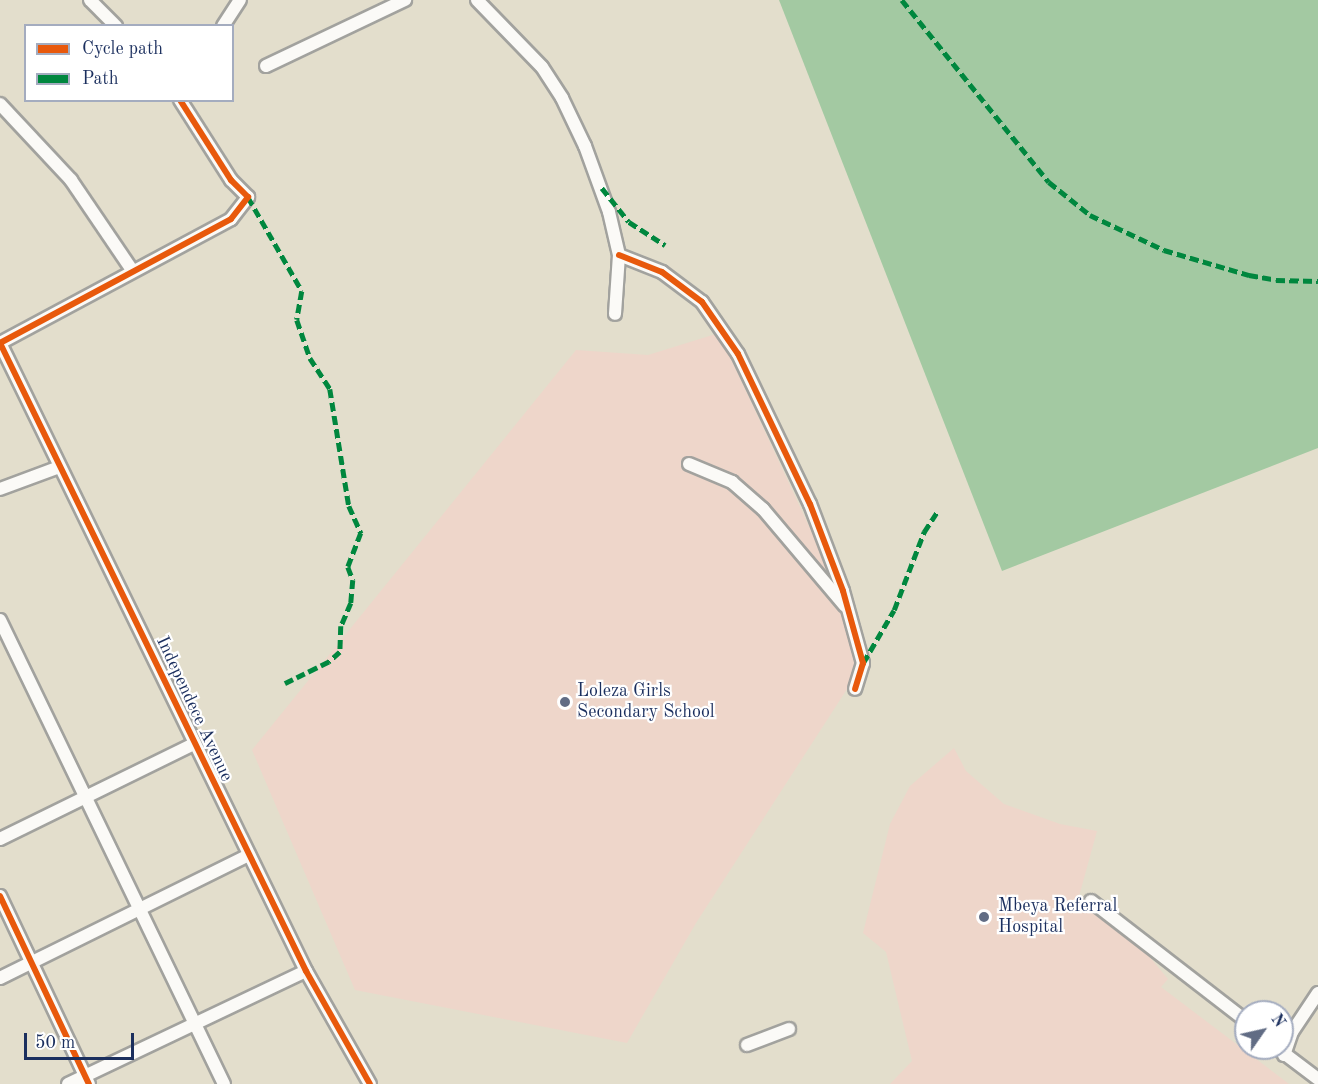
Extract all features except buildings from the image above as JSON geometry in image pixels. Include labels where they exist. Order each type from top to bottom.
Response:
[{"type":"street","points":[[90,0],[114,24]]},
{"type":"street","points":[[224,24],[240,0]]},
{"type":"street","points":[[266,66],[405,0]]},
{"type":"street","points":[[477,0],[542,67],[562,98],[593,164],[619,255],[615,314]]},
{"type":"street","points":[[0,343],[132,270],[231,219],[248,197],[231,180],[181,102]]},
{"type":"street","points":[[0,104],[71,180],[132,270]]},
{"type":"street","points":[[619,255],[632,258],[676,282],[702,302],[716,319],[738,354],[810,504],[850,612],[862,663],[855,689]]},
{"type":"street","name":"Independece Avenue","points":[[0,343],[58,467],[306,970],[370,1084]]},
{"type":"street","points":[[689,464],[732,483],[763,509],[850,612]]},
{"type":"street","points":[[0,489],[58,467]]},
{"type":"street","points":[[0,620],[224,1084]]},
{"type":"street","points":[[0,839],[194,744]]},
{"type":"street","points":[[0,978],[249,855]]},
{"type":"street","points":[[0,896],[87,1080]]},
{"type":"street","points":[[1091,902],[1234,1012]]},
{"type":"street","points":[[68,1084],[87,1080],[306,970]]},
{"type":"street","points":[[1294,1029],[1318,993]]},
{"type":"street","points":[[747,1046],[789,1029]]},
{"type":"street","points":[[1292,1060],[1318,1079]]},
{"type":"shaded area","name":"Loleza Girls Secondary School","points":[[719,333],[869,655],[696,923],[627,1043],[355,990],[252,750],[576,350],[648,355]]},
{"type":"shaded area","name":"Mbeya Referral Hospital","points":[[954,748],[966,771],[1004,804],[1060,824],[1097,831],[1078,900],[1148,955],[1168,979],[1161,987],[1234,1042],[1234,1060],[1257,1060],[1289,1084],[890,1084],[912,1061],[886,952],[863,933],[890,824],[910,786]]},
{"type":"green space","points":[[779,0],[1318,0],[1318,448],[1002,571]]},
{"type":"marked path","points":[[902,0],[1049,182],[1090,215],[1164,250],[1249,275],[1276,280],[1318,281]]},
{"type":"marked path","points":[[602,188],[629,222],[665,245]]},
{"type":"marked path","points":[[248,197],[302,291],[297,320],[310,358],[330,389],[349,506],[361,533],[348,567],[353,580],[351,603],[341,626],[340,652],[329,662],[282,685]]},
{"type":"marked path","points":[[863,663],[894,610],[924,532],[937,512]]},
{"type":"cycle path","points":[[0,343],[231,219],[248,197],[231,180],[181,102]]},
{"type":"cycle path","points":[[619,255],[662,272],[702,302],[738,354],[810,504],[843,591],[863,663],[855,689]]},
{"type":"cycle path","points":[[0,343],[306,971],[370,1084]]},
{"type":"cycle path","points":[[0,896],[89,1084]]},
{"type":"place","name":"Loleza Girls Secondary School","points":[[565,702]]},
{"type":"place","name":"Mbeya Referral Hospital","points":[[984,917]]}]
